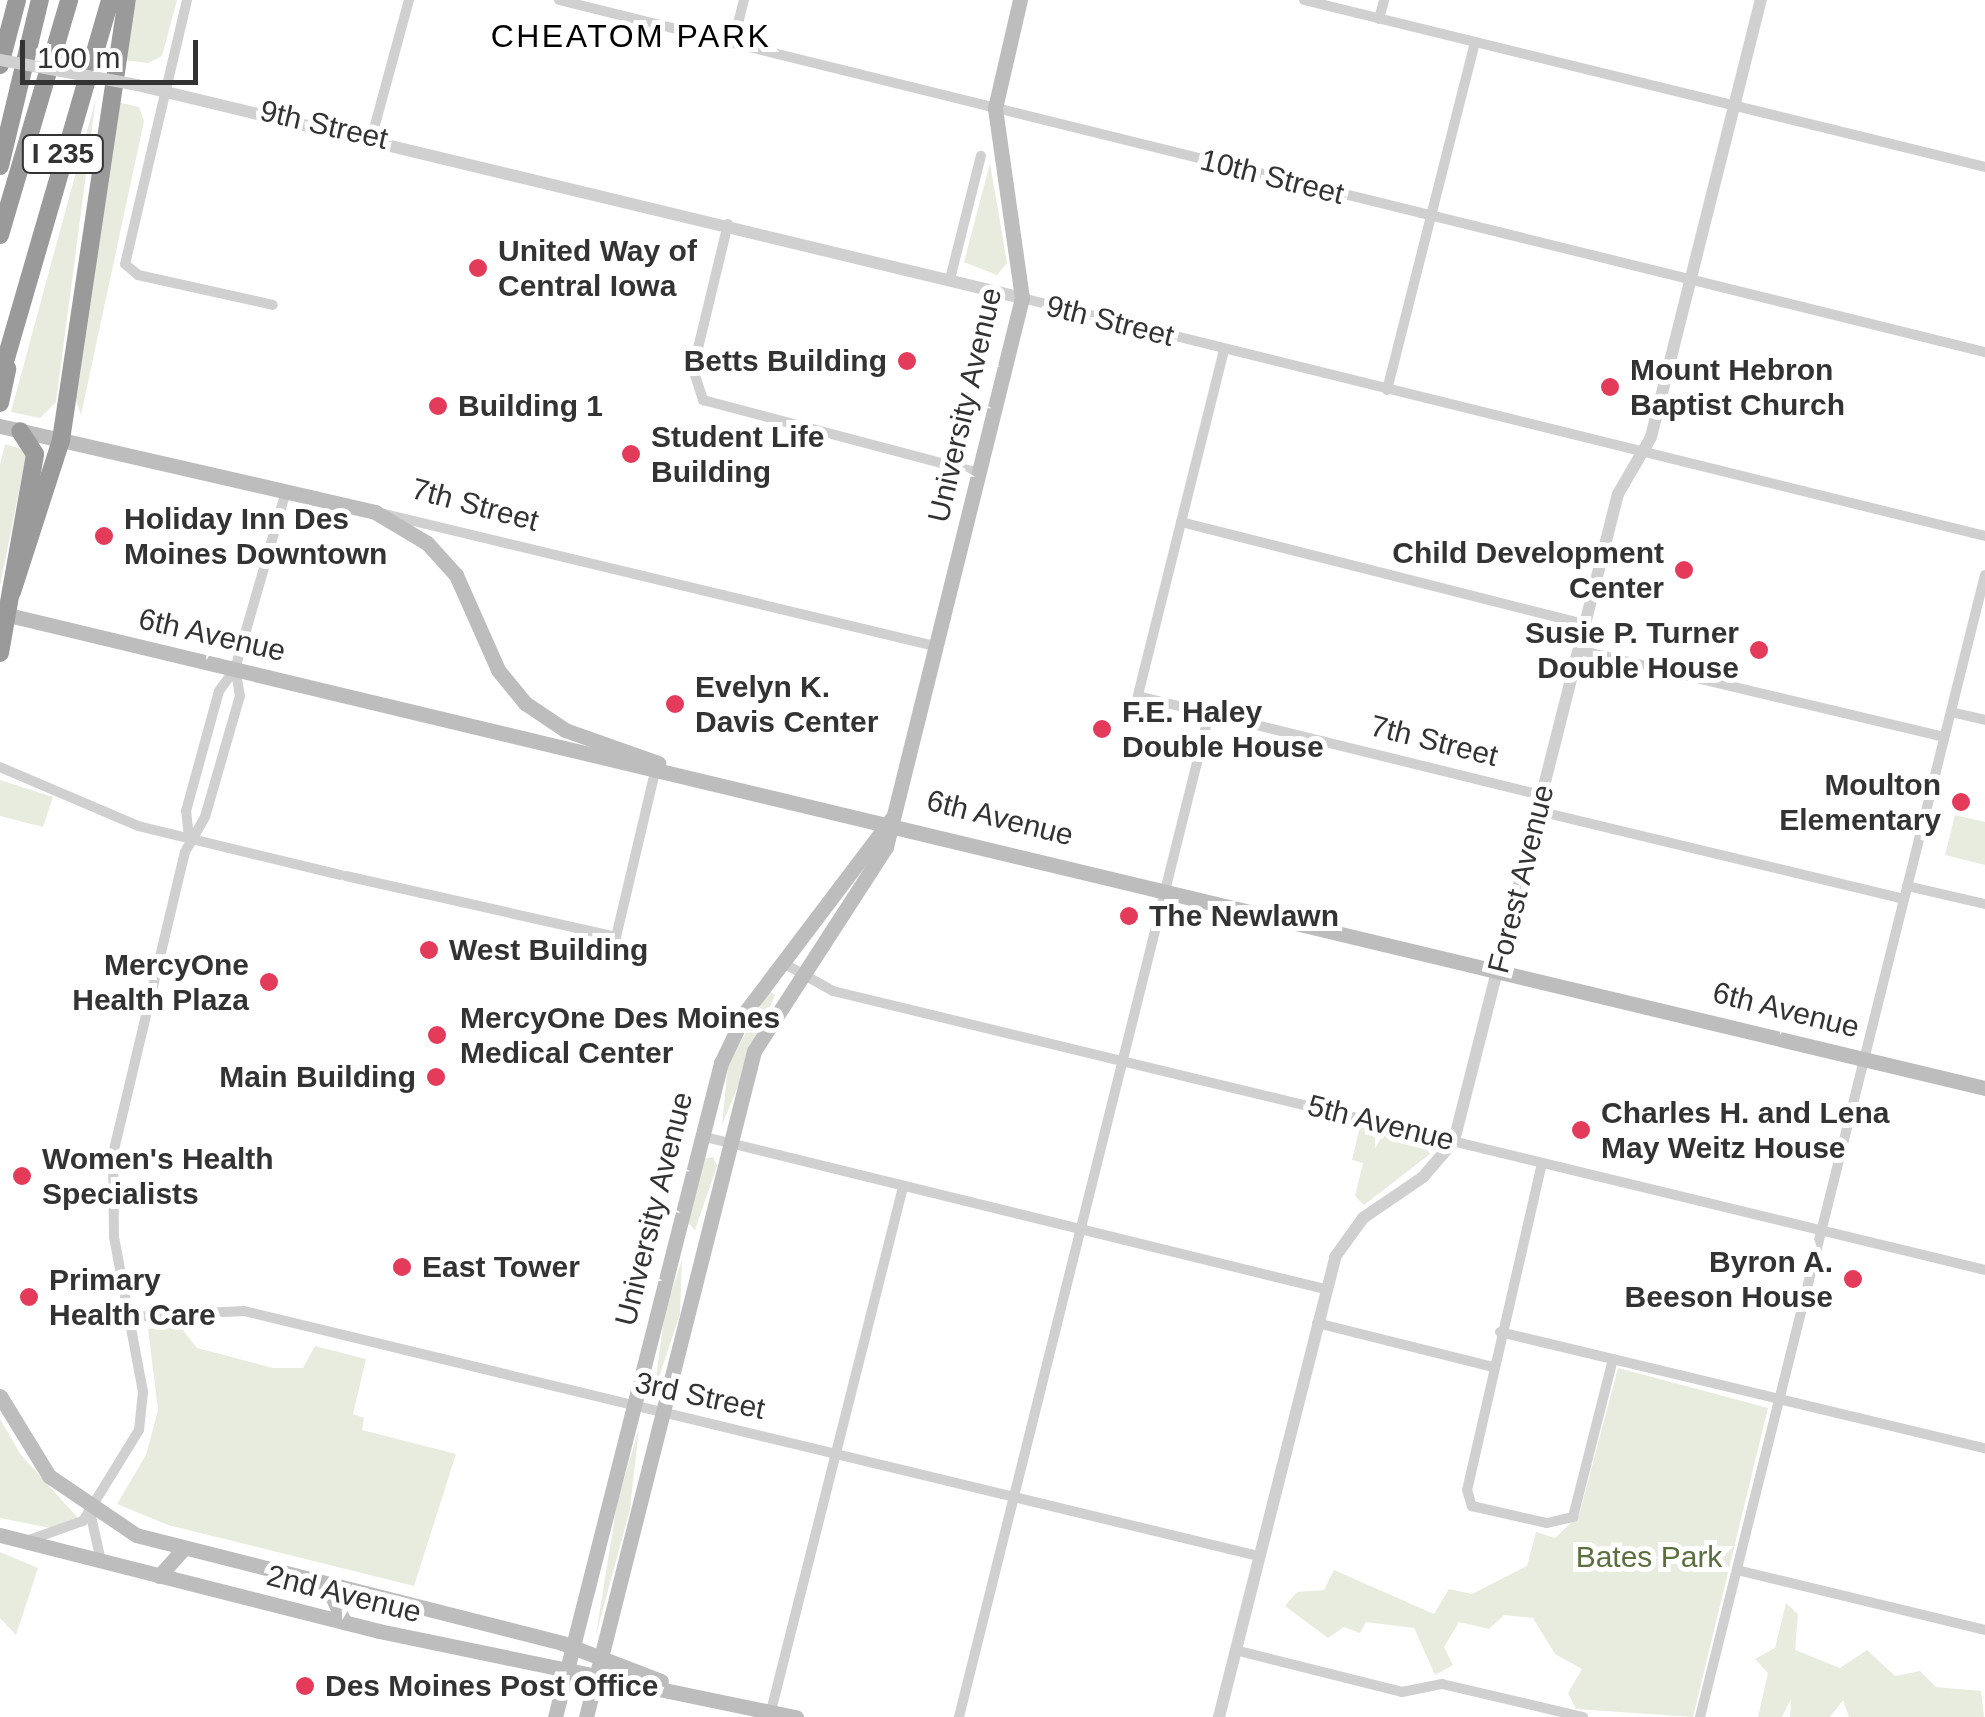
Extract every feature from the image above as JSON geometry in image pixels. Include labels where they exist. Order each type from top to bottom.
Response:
[{"type":"highway","points":[[0,63],[17,0]]},
{"type":"highway","points":[[0,166],[40,0]]},
{"type":"highway","name":"I 235","points":[[0,235],[69,0]]},
{"type":"highway","name":"I 235","points":[[0,379],[110,0]]},
{"type":"highway","points":[[0,653],[4,614],[61,440],[128,0]]},
{"type":"highway","points":[[0,403],[19,310]]},
{"type":"highway","points":[[12,592],[34,454],[20,431]]},
{"type":"main road","name":"University Avenue","points":[[586,1717],[754,1051],[798,974],[874,873],[979,473],[1022,298],[995,108],[1020,0]]},
{"type":"main road","name":"7th Street","points":[[0,426],[375,512]]},
{"type":"main road","points":[[375,512],[427,544],[456,575],[498,670],[525,703],[565,730],[658,763]]},
{"type":"main road","name":"6th Avenue","points":[[4,614],[625,765],[658,763],[1985,1088]]},
{"type":"main road","name":"University Avenue","points":[[555,1717],[701,1136],[729,1044],[783,963],[891,819]]},
{"type":"main road","points":[[0,1396],[27,1448],[90,1511]]},
{"type":"main road","name":"2nd Avenue","points":[[90,1511],[184,1548],[572,1647],[679,1689]]},
{"type":"main road","name":"2nd Avenue","points":[[0,1535],[566,1674],[679,1689],[796,1717]]},
{"type":"main road","points":[[159,1576],[184,1548]]},
{"type":"main road","points":[[327,1585],[344,1622]]},
{"type":"street","points":[[186,0],[123,254],[128,268],[273,305]]},
{"type":"street","points":[[372,136],[409,0]]},
{"type":"street","name":"10th Street","points":[[559,0],[1985,352]]},
{"type":"street","points":[[733,43],[744,0]]},
{"type":"street","points":[[1304,0],[1985,168]]},
{"type":"street","points":[[1380,18],[1384,0]]},
{"type":"street","name":"Forest Avenue","points":[[1219,1717],[1325,1289],[1354,1228],[1423,1178],[1454,1142],[1618,494],[1639,452],[1690,280],[1761,0]]},
{"type":"street","points":[[1386,390],[1474,42]]},
{"type":"street","name":"9th Street","points":[[0,63],[164,89],[372,136],[1985,536]]},
{"type":"street","points":[[950,279],[981,156]]},
{"type":"street","points":[[728,224],[693,370],[699,396],[720,409],[979,473]]},
{"type":"street","points":[[1224,350],[1181,522],[1585,624]]},
{"type":"street","points":[[190,838],[186,811],[219,691],[235,669],[286,491]]},
{"type":"street","name":"7th Street","points":[[375,512],[935,646]]},
{"type":"street","name":"7th Street","points":[[1181,522],[1138,696],[1542,795]]},
{"type":"street","points":[[1700,1717],[1985,575]]},
{"type":"street","points":[[1579,650],[1944,737]]},
{"type":"street","points":[[23,1540],[75,1527],[90,1511],[130,1452],[142,1412],[130,1317],[114,1238],[113,1154],[190,838],[205,817],[240,696],[235,669]]},
{"type":"street","points":[[1951,712],[1985,720]]},
{"type":"street","points":[[959,1717],[1209,714]]},
{"type":"street","points":[[0,768],[126,822],[616,937],[658,763]]},
{"type":"street","points":[[1538,810],[1904,899]]},
{"type":"street","points":[[1908,886],[1985,904]]},
{"type":"street","name":"5th Avenue","points":[[783,963],[834,991],[1985,1270]]},
{"type":"street","points":[[701,1136],[1325,1289]]},
{"type":"street","points":[[1542,1162],[1500,1332],[1467,1490],[1478,1510],[1568,1522],[1613,1359]]},
{"type":"street","points":[[771,1711],[903,1186]]},
{"type":"street","name":"3rd Street","points":[[130,1317],[244,1311],[632,1410],[836,1454],[1258,1556]]},
{"type":"street","points":[[1316,1323],[1494,1366]]},
{"type":"street","points":[[1500,1332],[1985,1448]]},
{"type":"street","points":[[90,1511],[101,1560]]},
{"type":"street","points":[[1737,1570],[1985,1630]]},
{"type":"street","points":[[1235,1650],[1402,1692],[1442,1684],[1584,1717]]},
{"type":"green space","points":[[136,0],[177,0],[162,56],[148,63],[124,60]]},
{"type":"green space","points":[[96,98],[56,402],[40,418],[11,412]]},
{"type":"green space","points":[[117,102],[139,107],[144,121],[81,415],[75,397]]},
{"type":"green space","points":[[990,163],[1007,263],[997,275],[964,262]]},
{"type":"green space","points":[[5,444],[27,451],[0,586],[0,465]]},
{"type":"green space","points":[[0,780],[53,797],[43,827],[0,816]]},
{"type":"green space","points":[[1955,815],[1985,822],[1985,865],[1945,855]]},
{"type":"green space","points":[[769,991],[775,995],[722,1125],[728,1065]]},
{"type":"green space","points":[[1360,1126],[1421,1141],[1430,1154],[1364,1205],[1355,1196],[1363,1163],[1352,1160]]},
{"type":"green space","points":[[713,1157],[717,1166],[695,1230],[687,1222],[703,1159]]},
{"type":"green space","points":[[682,1260],[680,1314],[654,1392],[665,1311]]},
{"type":"green space","points":[[178,1324],[197,1348],[273,1368],[303,1368],[315,1346],[366,1359],[353,1414],[364,1418],[362,1430],[456,1454],[414,1586],[168,1525],[117,1504],[146,1455],[158,1410],[148,1329]]},
{"type":"green space","name":"Bates Park","points":[[1618,1368],[1768,1408],[1693,1717],[1576,1709],[1568,1693],[1582,1669],[1555,1654],[1533,1618],[1504,1615],[1489,1629],[1459,1622],[1444,1647],[1453,1665],[1435,1675],[1414,1628],[1366,1622],[1360,1633],[1344,1627],[1328,1638],[1285,1606],[1297,1592],[1324,1590],[1334,1570],[1434,1614],[1449,1589],[1472,1594],[1527,1566],[1536,1532],[1555,1538],[1579,1515]]},
{"type":"green space","points":[[0,1419],[21,1455],[78,1518],[50,1528],[0,1518]]},
{"type":"green space","points":[[639,1428],[630,1509],[596,1635],[617,1503]]},
{"type":"green space","points":[[0,1552],[38,1568],[16,1635],[0,1618]]},
{"type":"green space","points":[[1786,1603],[1798,1614],[1795,1650],[1840,1668],[1867,1650],[1895,1676],[1920,1671],[1936,1687],[1981,1691],[1984,1717],[1849,1717],[1843,1700],[1830,1717],[1790,1717],[1791,1699],[1782,1717],[1758,1717],[1768,1673],[1755,1659],[1775,1648]]},
{"type":"place","name":"United Way of Central Iowa","points":[[478,268]]},
{"type":"place","name":"Betts Building","points":[[907,361]]},
{"type":"place","name":"Mount Hebron Baptist Church","points":[[1610,387]]},
{"type":"place","name":"Building 1","points":[[438,406]]},
{"type":"place","name":"Student Life Building","points":[[631,454]]},
{"type":"place","name":"Holiday Inn Des Moines Downtown","points":[[104,536]]},
{"type":"place","name":"Child Development Center","points":[[1684,570]]},
{"type":"place","name":"Susie P. Turner Double House","points":[[1759,650]]},
{"type":"place","name":"Evelyn K. Davis Center","points":[[675,704]]},
{"type":"place","name":"F.E. Haley Double House","points":[[1102,729]]},
{"type":"place","name":"Moulton Elementary","points":[[1961,802]]},
{"type":"place","name":"The Newlawn","points":[[1129,916]]},
{"type":"place","name":"West Building","points":[[429,950]]},
{"type":"place","name":"MercyOne Health Plaza","points":[[269,982]]},
{"type":"place","name":"MercyOne Des Moines Medical Center","points":[[437,1035]]},
{"type":"place","name":"Main Building","points":[[436,1077]]},
{"type":"place","name":"Charles H. and Lena May Weitz House","points":[[1581,1130]]},
{"type":"place","name":"Women's Health Specialists","points":[[22,1176]]},
{"type":"place","name":"East Tower","points":[[402,1267]]},
{"type":"place","name":"Byron A. Beeson House","points":[[1853,1279]]},
{"type":"place","name":"Primary Health Care","points":[[29,1297]]},
{"type":"place","name":"Des Moines Post Office","points":[[305,1686]]},
{"type":"district","name":"CHEATOM PARK","points":[[631,36]]}]
